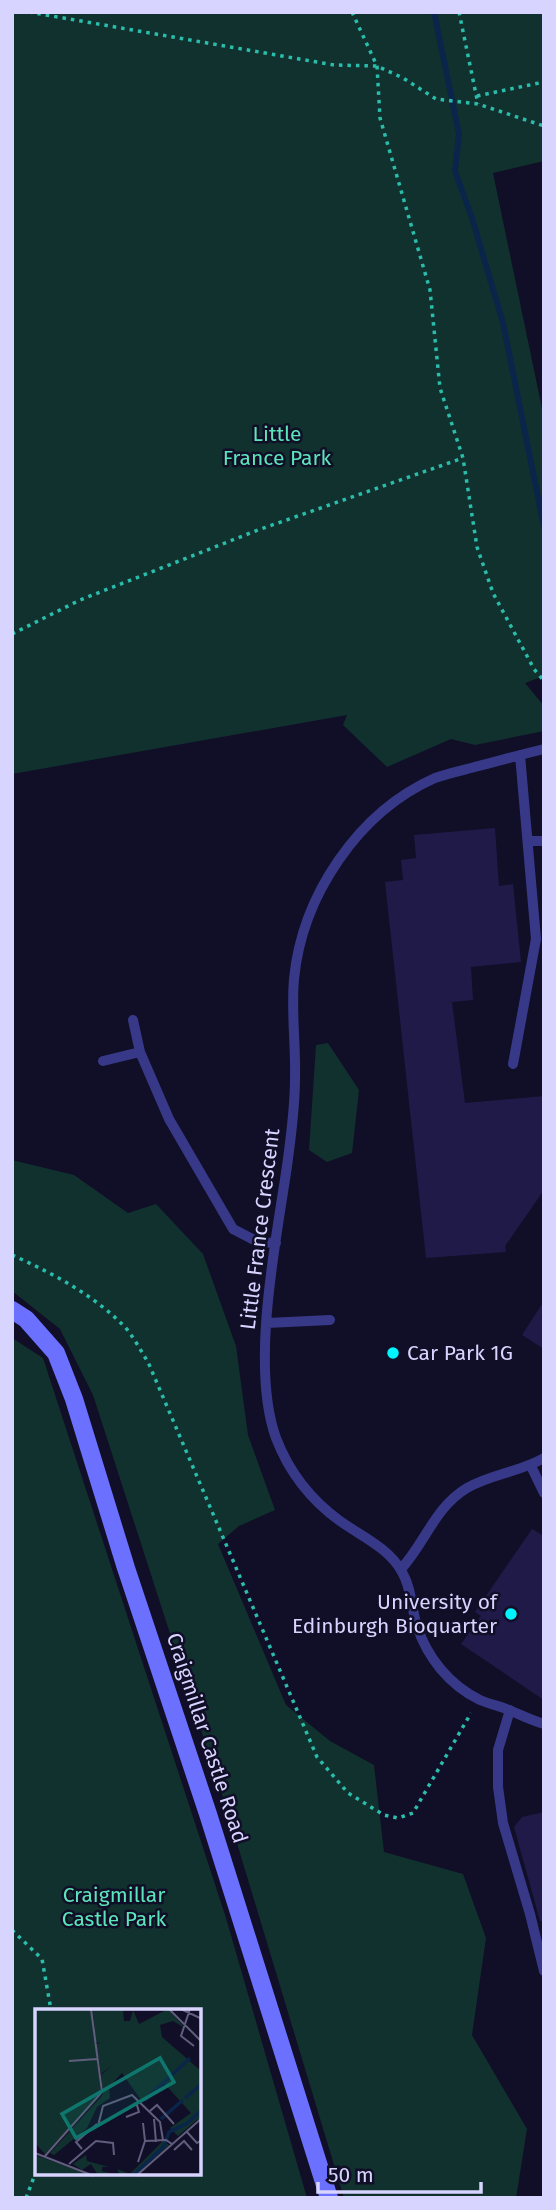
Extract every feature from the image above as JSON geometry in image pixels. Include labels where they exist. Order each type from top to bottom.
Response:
[{"type":"street","name":"Craigmillar Castle Road","points":[[12,1310],[26,1319],[56,1353],[74,1399],[329,2198]]},
{"type":"lane","name":"Little France Crescent","points":[[544,749],[437,777],[404,794],[355,838],[322,888],[300,946],[294,978],[295,1079],[291,1140],[267,1323],[265,1386],[275,1436],[291,1469],[314,1500],[340,1521],[379,1546],[401,1569],[410,1588],[416,1623],[426,1650],[446,1675],[479,1699],[544,1724]]},
{"type":"lane","points":[[513,1064],[537,939],[520,755]]},
{"type":"lane","points":[[528,841],[544,841]]},
{"type":"lane","points":[[133,1020],[139,1052],[169,1119],[233,1229],[258,1242],[276,1243]]},
{"type":"lane","points":[[103,1061],[139,1052]]},
{"type":"lane","points":[[267,1323],[330,1320]]},
{"type":"lane","points":[[401,1569],[413,1556],[446,1505],[464,1490],[488,1477],[531,1466],[544,1458]]},
{"type":"lane","points":[[531,1466],[544,1493]]},
{"type":"lane","points":[[510,1710],[498,1751],[498,1787],[503,1823],[544,1971]]},
{"type":"path","points":[[29,12],[334,65],[377,66],[403,78],[436,99],[478,104],[544,126]]},
{"type":"path","points":[[352,12],[377,66],[380,118],[429,290],[440,388],[463,458],[477,547],[493,593],[534,669],[544,681]]},
{"type":"path","points":[[459,12],[478,104]]},
{"type":"path","points":[[477,96],[544,82]]},
{"type":"path","points":[[12,634],[80,600],[232,540],[463,458]]},
{"type":"path","points":[[13,1254],[55,1274],[124,1326],[148,1362],[317,1757],[348,1793],[384,1815],[398,1818],[413,1813],[479,1699]]},
{"type":"path","points":[[12,1930],[41,1959],[51,2009]]},
{"type":"path","points":[[26,2198],[35,2174]]},
{"type":"green space","name":"Little France Park","points":[[12,12],[544,12],[544,161],[493,173],[544,418],[544,676],[525,683],[544,706],[544,731],[475,745],[451,739],[387,767],[343,725],[347,715],[12,774]]},
{"type":"green space","points":[[328,1043],[359,1090],[352,1153],[327,1162],[309,1150],[316,1045]]},
{"type":"green space","points":[[12,1160],[74,1175],[128,1213],[156,1204],[203,1254],[236,1346],[248,1435],[275,1510],[239,1526],[218,1544],[286,1705],[330,1741],[374,1765],[384,1852],[463,1874],[486,1938],[472,2035],[527,2129],[516,2198],[344,2198],[227,1810],[93,1395],[60,1329],[12,1291]]},
{"type":"green space","name":"Craigmillar Castle Park","points":[[12,1338],[43,1358],[226,1918],[307,2198],[12,2198]]},
{"type":"building","points":[[495,828],[499,886],[513,884],[521,962],[471,967],[473,1000],[452,1002],[465,1103],[544,1096],[544,1190],[505,1246],[506,1252],[426,1258],[385,882],[403,880],[401,860],[416,858],[414,835]]},
{"type":"building","points":[[544,1301],[544,1349],[522,1335]]},
{"type":"building","name":"University of Edinburgh Bioquarter","points":[[532,1529],[544,1536],[544,1700],[461,1644],[481,1616],[475,1612]]},
{"type":"building","points":[[544,1812],[544,1921],[540,1921],[514,1827],[522,1817]]},
{"type":"waterway","points":[[434,12],[459,134],[455,171],[503,323],[544,527]]},
{"type":"place","name":"Car Park 1G","points":[[393,1353]]},
{"type":"place","name":"University of Edinburgh Bioquarter","points":[[511,1614]]}]
